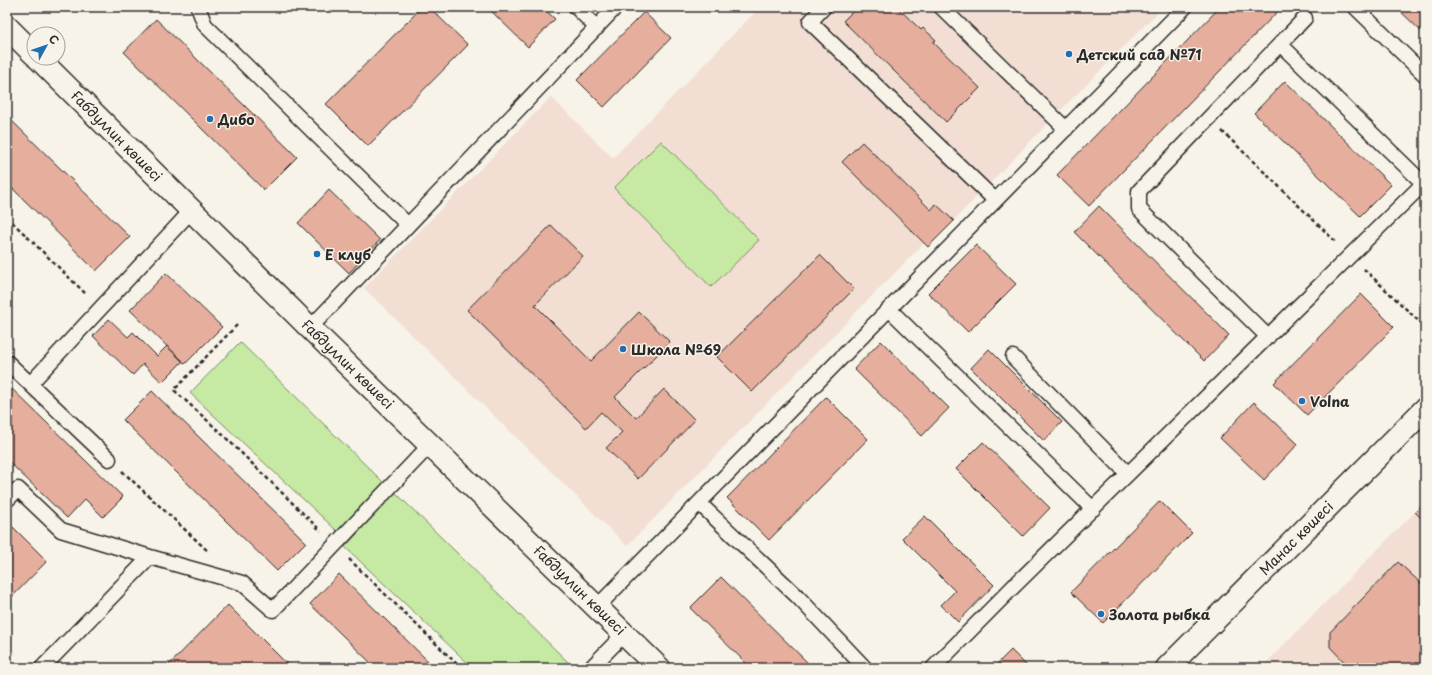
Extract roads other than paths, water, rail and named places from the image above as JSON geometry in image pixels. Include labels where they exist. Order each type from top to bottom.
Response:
[{"type":"street","points":[[7,27],[26,46]]},
{"type":"street","name":"Ғабдуллин көшесі","points":[[46,66],[310,328],[659,668]]},
{"type":"street","name":"Манас көшесі","points":[[1167,668],[1425,409]]},
{"type":"lane","points":[[198,7],[205,25],[408,225]]},
{"type":"lane","points":[[576,7],[597,28]]},
{"type":"lane","points":[[310,328],[616,7]]},
{"type":"lane","points":[[824,7],[810,22],[995,200]]},
{"type":"lane","points":[[940,7],[1066,129]]},
{"type":"lane","points":[[597,607],[1185,7]]},
{"type":"lane","points":[[1355,7],[1425,75]]},
{"type":"lane","points":[[1268,337],[1139,209],[1139,191],[1305,18]]},
{"type":"lane","points":[[933,668],[1424,183],[1280,44]]},
{"type":"lane","points":[[30,384],[192,210]]},
{"type":"lane","points":[[889,309],[1093,509]]},
{"type":"lane","points":[[1013,357],[1128,474]]},
{"type":"lane","points":[[7,362],[109,459]]},
{"type":"lane","points":[[7,500],[18,489],[61,530],[242,583],[273,610],[430,445]]},
{"type":"lane","points":[[699,503],[796,596],[865,668]]},
{"type":"lane","points":[[42,668],[150,557]]},
{"type":"lane","points":[[592,668],[624,634]]},
{"type":"place","name":"Детский сад №71","points":[[1069,54]]},
{"type":"place","name":"Дибо","points":[[210,119]]},
{"type":"place","name":"Е клуб","points":[[317,254]]},
{"type":"place","name":"Школа №69","points":[[623,349]]},
{"type":"place","name":"Volna","points":[[1302,401]]},
{"type":"place","name":"Золота рыбка","points":[[1101,614]]}]
